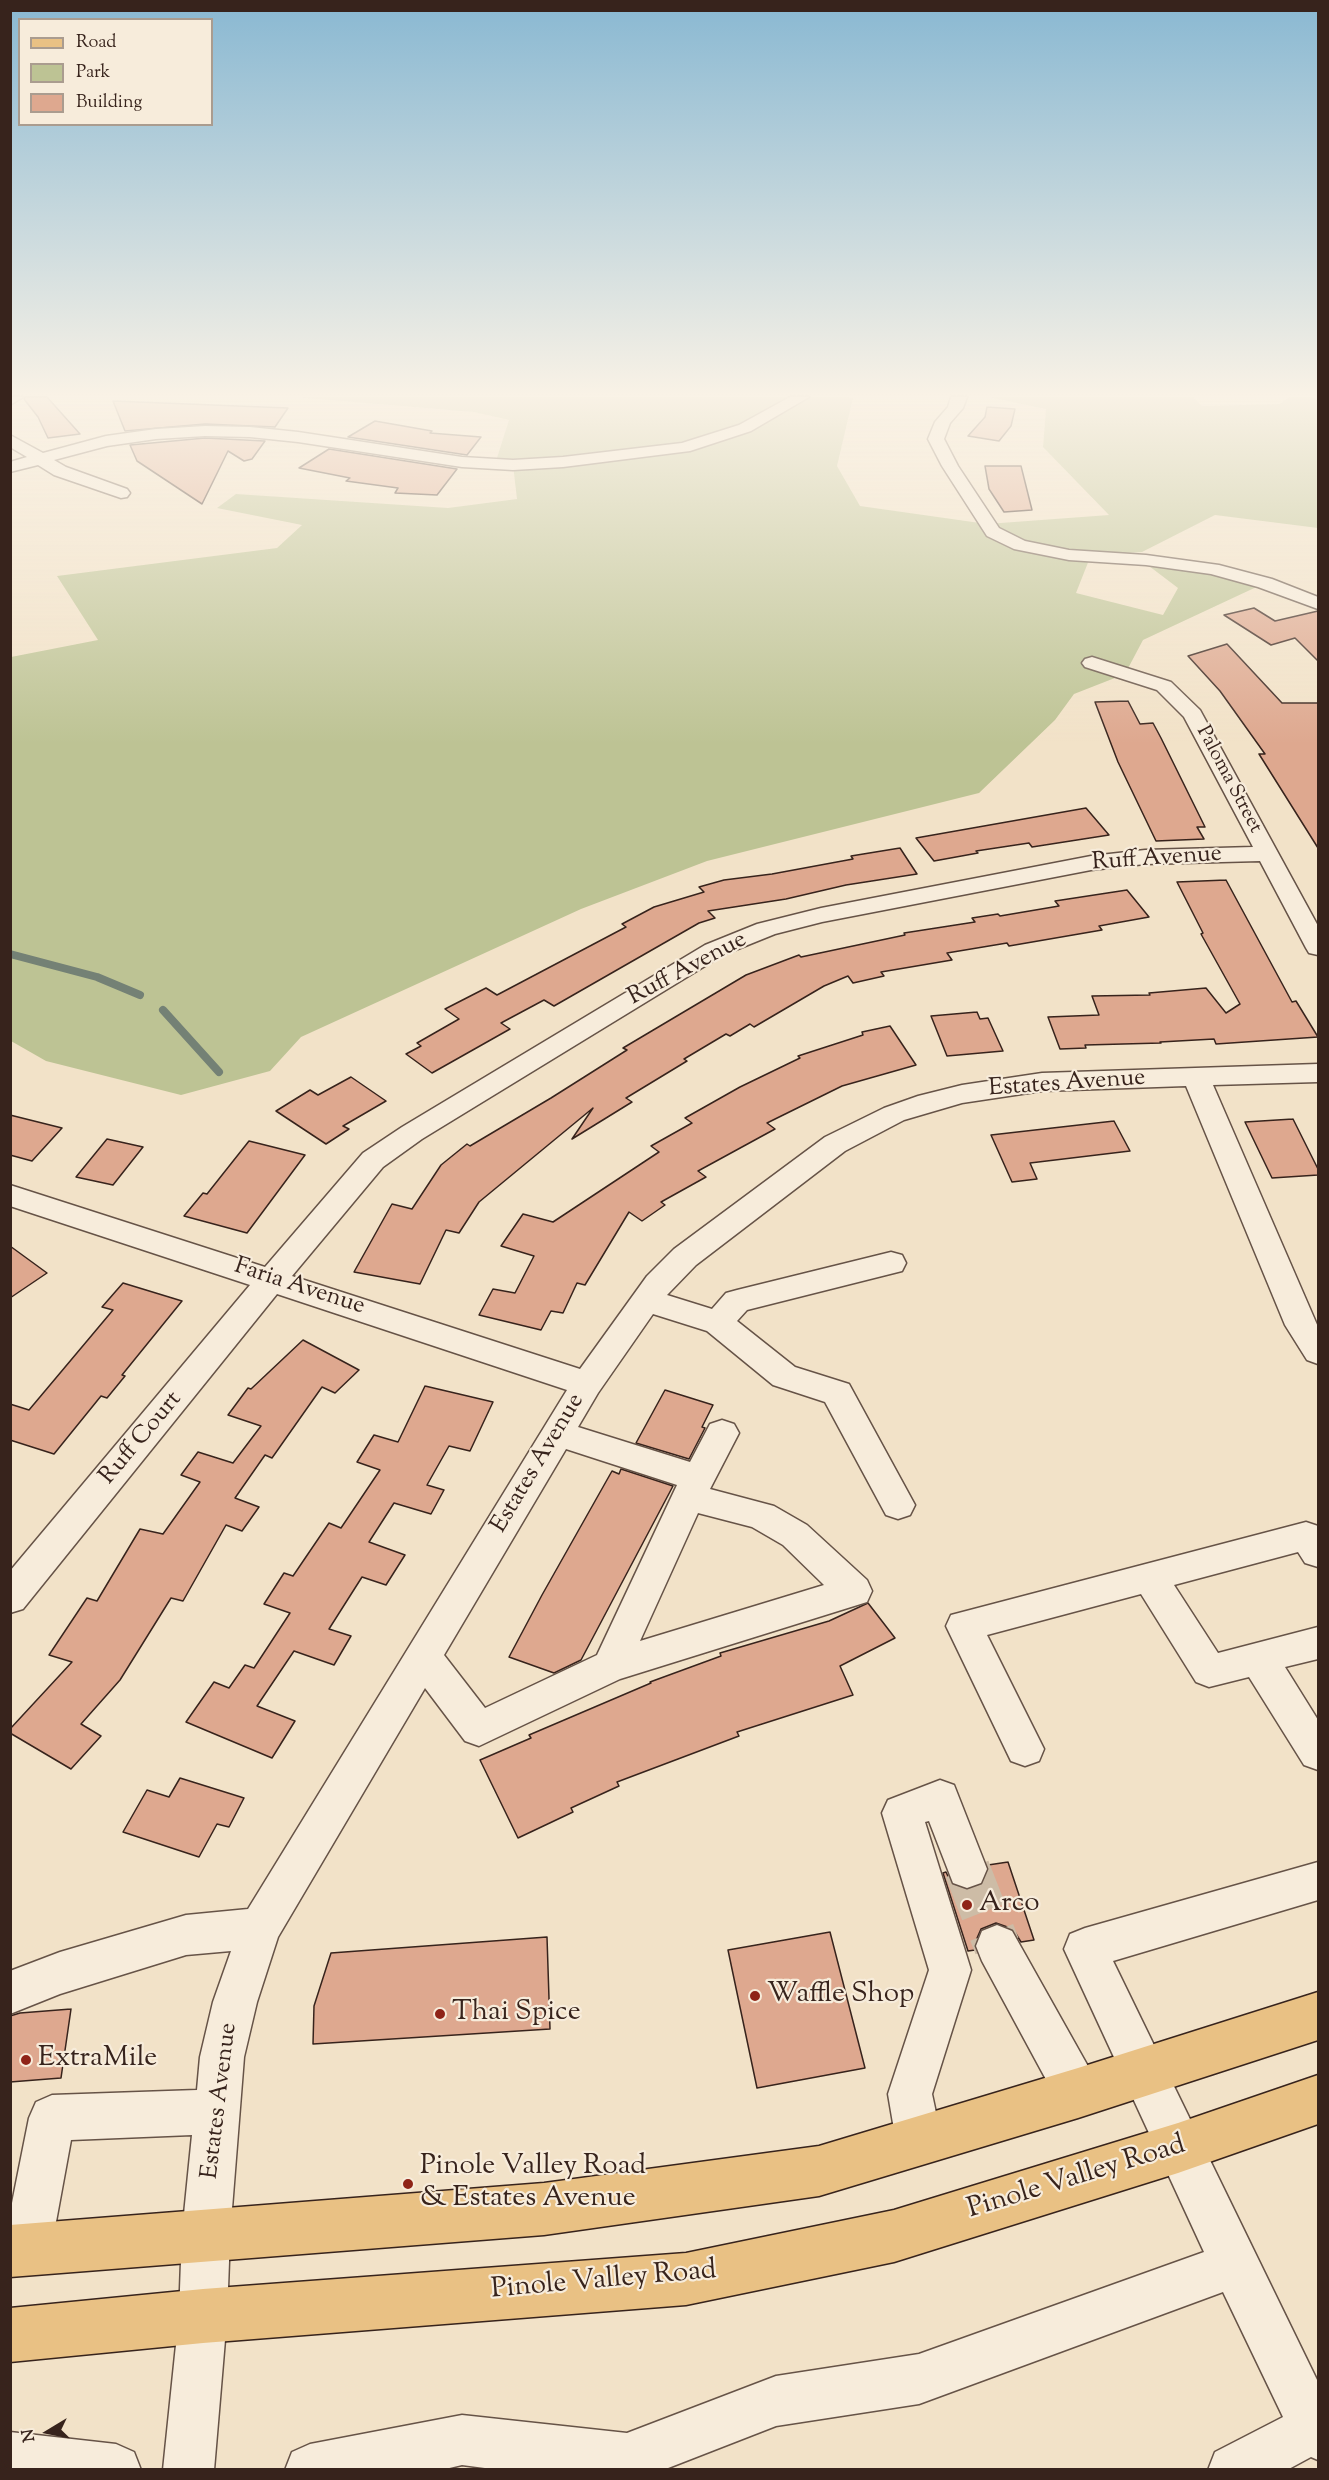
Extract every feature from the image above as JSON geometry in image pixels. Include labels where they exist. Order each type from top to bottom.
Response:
[{"type":"main road","points":[[19,2250],[532,2210],[819,2171],[1078,2093],[1318,2016]]},
{"type":"main road","name":"Pinole Valley Road","points":[[10,2335],[203,2316],[686,2279],[894,2236],[1178,2148],[1318,2100]]},
{"type":"street","points":[[980,513],[993,532],[1020,545],[1069,555],[1146,560],[1212,569],[1265,583],[1318,603]]},
{"type":"street","name":"Paloma Street","points":[[1092,663],[1164,686],[1193,714],[1318,948]]},
{"type":"street","name":"Ruff Avenue","points":[[273,1279],[358,1175],[391,1146],[714,950],[766,929],[821,915],[1091,863],[1145,856],[1267,854]]},
{"type":"street","name":"Estates Avenue","points":[[188,2469],[203,2316],[206,2234],[222,2057],[235,2002],[260,1928],[587,1384],[646,1300],[685,1257],[836,1144],[894,1114],[962,1094],[1032,1083],[1318,1073]]},
{"type":"street","points":[[1196,1078],[1301,1325],[1318,1352]]},
{"type":"street","name":"Faria Avenue","points":[[10,1195],[273,1279],[587,1384]]},
{"type":"street","points":[[718,1323],[737,1301],[891,1263]]},
{"type":"street","name":"Ruff Court","points":[[10,1598],[273,1279]]},
{"type":"street","points":[[646,1300],[718,1323],[784,1376],[837,1393],[898,1505]]},
{"type":"street","points":[[423,1658],[479,1729],[610,1666],[854,1591],[795,1535],[762,1516],[557,1433]]},
{"type":"street","points":[[610,1666],[693,1487],[722,1433]]},
{"type":"street","points":[[1025,1749],[964,1626],[1306,1536],[1318,1553]]},
{"type":"street","points":[[1149,1577],[1209,1671],[1318,1643]]},
{"type":"street","points":[[1258,1658],[1318,1753]]},
{"type":"street","points":[[919,2141],[910,2094],[950,1970],[902,1813],[940,1798],[967,1869]]},
{"type":"street","points":[[1233,2469],[1317,2432],[1178,2148],[1085,1948],[1318,1881]]},
{"type":"street","points":[[10,1993],[60,1973],[186,1935],[260,1928]]},
{"type":"street","points":[[997,1946],[1078,2093]]},
{"type":"street","points":[[19,2250],[52,2118],[217,2112]]},
{"type":"street","points":[[310,2469],[462,2440],[627,2458],[776,2401],[919,2379],[1236,2264]]},
{"type":"street","points":[[10,2457],[116,2469]]},
{"type":"green space","points":[[241,513],[908,513],[987,524],[1109,515],[1107,513],[1318,513],[1318,528],[1215,515],[1142,552],[1091,555],[1076,593],[1163,615],[1178,588],[1145,563],[1265,583],[1143,640],[1125,674],[1074,694],[1055,720],[979,793],[707,861],[581,909],[301,1037],[270,1071],[181,1095],[46,1061],[11,1041],[11,657],[98,640],[57,576],[277,548],[302,525]]},
{"type":"building","points":[[1254,608],[1275,621],[1318,611],[1318,661],[1295,638],[1271,645],[1224,615]]},
{"type":"building","points":[[1227,644],[1282,703],[1318,703],[1318,848],[1259,754],[1265,754],[1220,691],[1188,656]]},
{"type":"building","points":[[1128,701],[1140,724],[1153,723],[1205,827],[1197,827],[1204,839],[1156,841],[1118,762],[1095,702]]},
{"type":"building","points":[[1086,808],[1109,835],[1032,847],[1029,843],[976,851],[978,853],[934,861],[916,838]]},
{"type":"building","points":[[900,848],[917,874],[708,911],[715,918],[699,923],[554,1006],[544,1000],[501,1023],[510,1029],[432,1073],[406,1054],[421,1046],[417,1043],[459,1019],[445,1009],[486,988],[497,995],[626,927],[622,924],[654,907],[704,892],[699,887],[724,880],[772,874],[853,859],[851,856]]},
{"type":"building","points":[[1226,880],[1292,1002],[1296,1001],[1318,1037],[1216,1044],[1214,1039],[1085,1045],[1086,1048],[1060,1049],[1048,1017],[1099,1015],[1092,996],[1150,995],[1149,993],[1206,988],[1226,1013],[1240,1004],[1201,934],[1203,933],[1177,882]]},
{"type":"building","points":[[1127,890],[1149,917],[1099,926],[1102,930],[1009,946],[1007,943],[947,953],[952,960],[881,972],[884,976],[853,983],[848,976],[824,986],[754,1027],[750,1024],[730,1036],[726,1034],[626,1098],[632,1102],[572,1139],[593,1108],[479,1202],[459,1233],[446,1230],[420,1284],[354,1272],[392,1204],[412,1209],[441,1165],[467,1144],[470,1146],[551,1098],[627,1050],[623,1048],[746,975],[799,955],[801,957],[905,935],[904,933],[975,922],[972,918],[998,914],[1000,916],[1059,906],[1055,901]]},
{"type":"building","points":[[977,1012],[980,1019],[988,1018],[1003,1051],[947,1056],[931,1016]]},
{"type":"building","points":[[890,1026],[916,1065],[842,1086],[767,1123],[775,1129],[698,1171],[706,1177],[661,1202],[665,1205],[642,1221],[629,1212],[585,1285],[577,1283],[563,1313],[551,1311],[541,1330],[479,1315],[493,1289],[515,1293],[534,1256],[501,1246],[523,1214],[553,1222],[659,1152],[651,1146],[692,1123],[685,1118],[740,1087],[800,1058],[798,1056],[863,1035],[862,1032]]},
{"type":"building","points":[[351,1077],[386,1101],[343,1126],[349,1129],[326,1144],[276,1111],[310,1090],[318,1095]]},
{"type":"building","points":[[10,1115],[62,1128],[32,1161],[10,1155]]},
{"type":"building","points":[[1293,1119],[1318,1169],[1318,1175],[1272,1178],[1245,1122]]},
{"type":"building","points":[[1114,1121],[1130,1151],[1030,1163],[1037,1179],[1012,1182],[991,1135]]},
{"type":"building","points":[[107,1139],[143,1147],[113,1185],[76,1177]]},
{"type":"building","points":[[249,1141],[305,1155],[247,1233],[184,1216],[203,1193],[207,1194]]},
{"type":"building","points":[[10,1246],[47,1273],[10,1298]]},
{"type":"building","points":[[123,1283],[182,1301],[122,1375],[125,1376],[107,1398],[101,1396],[54,1454],[10,1440],[10,1404],[29,1410],[113,1310],[102,1307]]},
{"type":"building","points":[[303,1340],[359,1370],[335,1393],[322,1387],[272,1458],[265,1455],[235,1498],[259,1507],[242,1531],[226,1525],[183,1601],[171,1598],[120,1680],[81,1724],[101,1736],[71,1769],[10,1733],[10,1729],[72,1662],[49,1655],[87,1598],[97,1601],[140,1529],[163,1534],[200,1482],[181,1475],[198,1452],[233,1463],[261,1426],[228,1415],[248,1388],[251,1389]]},
{"type":"building","points":[[425,1386],[493,1402],[470,1451],[449,1446],[427,1485],[444,1490],[431,1514],[394,1503],[369,1542],[405,1555],[386,1585],[362,1577],[329,1629],[351,1636],[334,1665],[294,1651],[257,1706],[295,1721],[272,1758],[186,1722],[214,1682],[229,1688],[245,1665],[254,1668],[290,1613],[264,1604],[284,1573],[293,1576],[329,1523],[341,1528],[380,1470],[357,1462],[374,1435],[398,1442]]},
{"type":"building","points":[[665,1390],[713,1405],[702,1427],[705,1428],[689,1459],[636,1443]]},
{"type":"building","points":[[621,1469],[673,1486],[581,1660],[554,1673],[509,1657],[612,1471],[619,1474]]},
{"type":"building","points":[[868,1603],[895,1638],[840,1666],[853,1695],[737,1732],[739,1736],[617,1782],[619,1786],[571,1808],[573,1812],[518,1838],[480,1760],[531,1738],[529,1735],[650,1682],[721,1656],[720,1653],[829,1621]]},
{"type":"building","points":[[180,1778],[244,1798],[229,1827],[217,1824],[199,1857],[123,1832],[147,1790],[169,1797]]},
{"type":"building","points":[[1008,1862],[1034,1940],[1021,1942],[1013,1929],[996,1923],[981,1929],[974,1945],[975,1950],[968,1951],[943,1873],[946,1872],[952,1885],[968,1890],[983,1884],[989,1870],[988,1865]]},
{"type":"building","points":[[830,1932],[865,2068],[757,2088],[728,1950]]},
{"type":"building","points":[[547,1937],[550,2029],[313,2044],[314,2006],[331,1953]]},
{"type":"building","points":[[71,2009],[61,2078],[10,2082],[10,2016],[20,2013]]},
{"type":"waterway","points":[[10,954],[97,977],[140,995]]},
{"type":"waterway","points":[[163,1010],[219,1072]]},
{"type":"tunnel","points":[[967,1869],[997,1946]]},
{"type":"place","name":"Arco","points":[[967,1905]]},
{"type":"place","name":"Waffle Shop","points":[[755,1996]]},
{"type":"place","name":"Thai Spice","points":[[440,2014]]},
{"type":"place","name":"ExtraMile","points":[[26,2060]]},
{"type":"place","name":"Pinole Valley Road & Estates Avenue","points":[[408,2184]]}]
